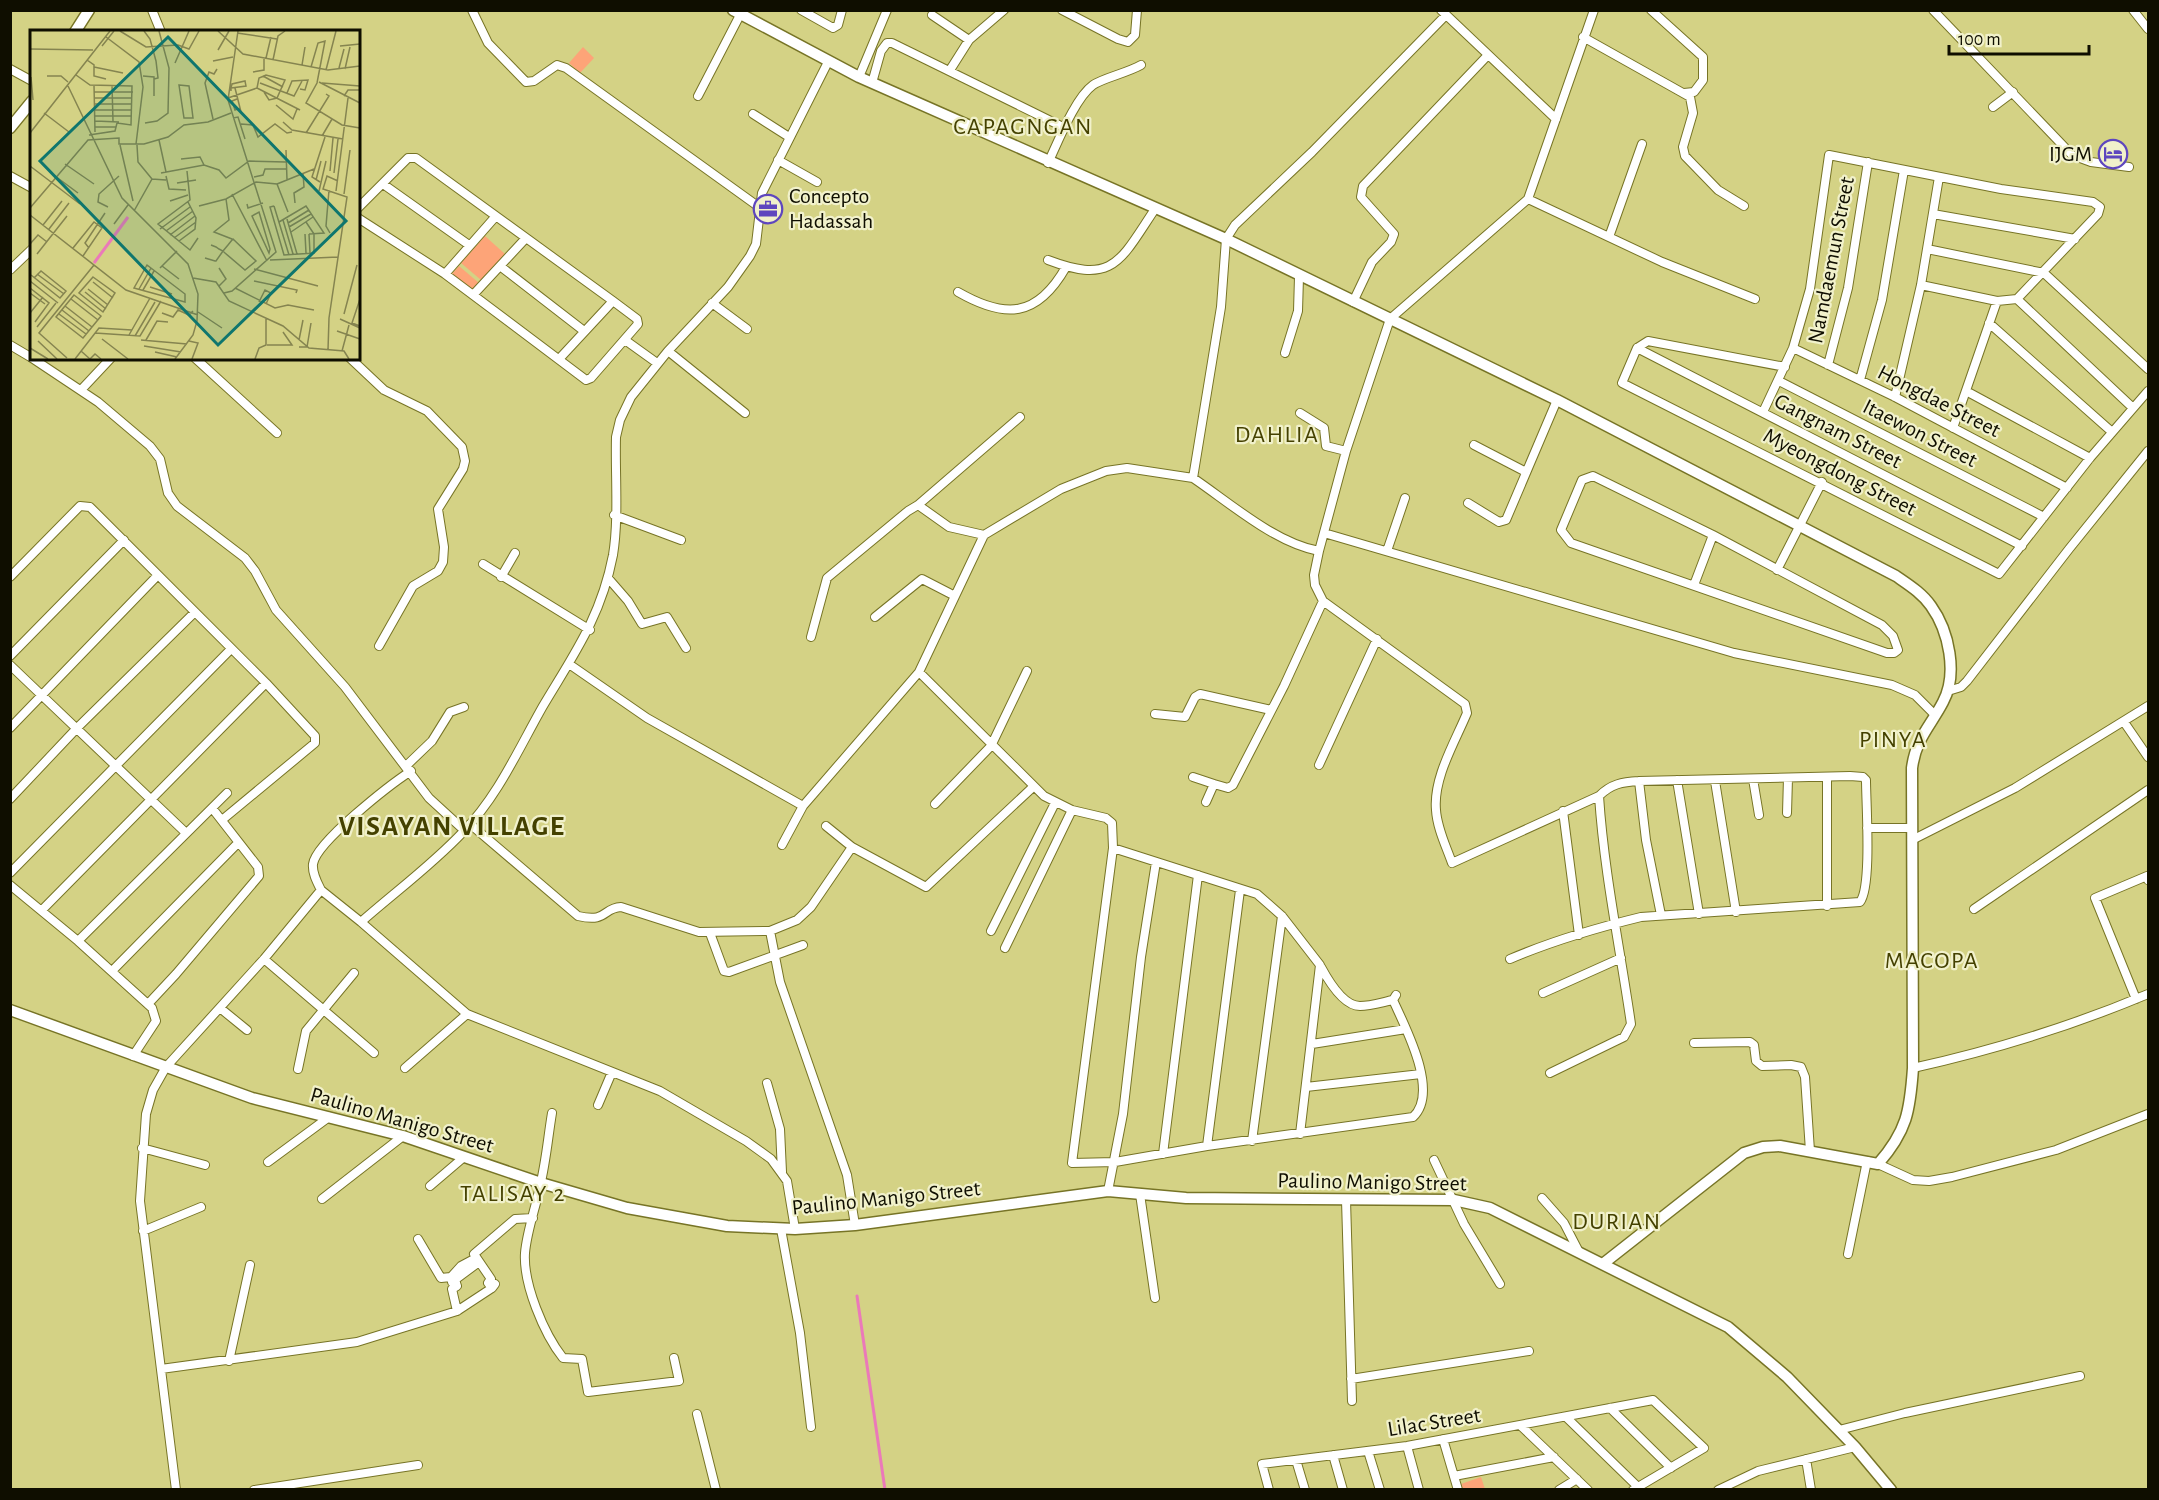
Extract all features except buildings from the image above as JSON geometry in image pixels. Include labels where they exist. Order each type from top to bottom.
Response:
[{"type":"street","points":[[76,30],[89,10]]},
{"type":"street","points":[[152,10],[160,30]]},
{"type":"street","points":[[472,10],[488,43],[526,82],[534,81],[561,65],[759,207]]},
{"type":"street","points":[[801,10],[833,28],[838,25],[842,10]]},
{"type":"street","points":[[859,77],[887,10]]},
{"type":"street","points":[[950,70],[969,40],[1004,10]]},
{"type":"street","points":[[1062,10],[1128,42],[1135,35],[1137,10]]},
{"type":"street","points":[[1510,959],[1552,942],[1616,924],[1660,915],[1853,904],[1864,897],[1867,828],[1864,778],[1616,783],[1599,796],[1452,863],[1437,820],[1436,797],[1467,708],[1459,698],[1323,601],[1315,585],[1314,575],[1319,551],[1347,451],[1390,319],[1528,199],[1594,10]]},
{"type":"street","points":[[1651,10],[1703,57],[1703,80],[1694,92],[1684,93]]},
{"type":"street","points":[[1933,10],[2072,155],[2091,162],[2129,167]]},
{"type":"street","points":[[2133,10],[2148,29]]},
{"type":"street","points":[[698,96],[736,13],[859,77],[1048,163],[1226,239],[1299,277],[1557,400],[1896,576],[1916,590],[1941,622],[1948,644],[1950,672],[1948,691],[1914,752],[1913,1068],[1907,1120],[1892,1148],[1872,1163],[1848,1254]]},
{"type":"street","points":[[1193,478],[1221,307],[1226,239],[1235,225],[1312,152],[1443,13],[1556,119]]},
{"type":"street","points":[[932,15],[969,40]]},
{"type":"street","points":[[1583,37],[1684,93],[1691,100],[1693,113],[1683,147],[1685,156],[1718,190],[1744,206]]},
{"type":"street","points":[[872,83],[881,51],[887,43],[896,44],[1065,129]]},
{"type":"street","points":[[1353,302],[1372,262],[1391,242],[1394,234],[1361,197],[1363,186],[1488,55]]},
{"type":"street","points":[[361,922],[430,864],[467,827],[507,773],[590,630],[608,578],[613,552],[616,437],[620,420],[631,397],[657,363],[741,270],[756,244],[762,193],[828,62]]},
{"type":"street","points":[[1048,163],[1081,98],[1091,86],[1141,65]]},
{"type":"street","points":[[10,69],[30,80]]},
{"type":"street","points":[[1993,107],[2013,92]]},
{"type":"street","points":[[10,128],[30,103]]},
{"type":"street","points":[[753,114],[789,137]]},
{"type":"street","points":[[1609,237],[1642,144]]},
{"type":"street","points":[[1763,412],[1793,348],[1814,270],[1829,155],[1939,177],[2093,202],[2100,207],[2098,214],[2017,299],[1997,301],[1921,285]]},
{"type":"street","points":[[360,206],[408,159],[416,158],[613,301],[638,322],[625,340],[587,380],[445,274],[360,219]]},
{"type":"street","points":[[778,160],[817,182]]},
{"type":"street","name":"Namdaemun Street","points":[[1828,365],[1848,288],[1868,162]]},
{"type":"street","points":[[1860,380],[1882,300],[1904,170]]},
{"type":"street","points":[[10,176],[30,187]]},
{"type":"street","points":[[1895,397],[1921,285],[1939,177]]},
{"type":"street","points":[[383,184],[469,245]]},
{"type":"street","points":[[1528,199],[1609,237],[1755,299]]},
{"type":"street","points":[[1048,260],[1066,267],[1089,271],[1109,266],[1129,248],[1155,209]]},
{"type":"street","points":[[1933,214],[2075,239]]},
{"type":"street","points":[[445,274],[496,216]]},
{"type":"street","points":[[473,295],[526,238]]},
{"type":"street","points":[[1927,249],[2044,273],[2148,369]]},
{"type":"street","points":[[10,270],[30,251]]},
{"type":"street","points":[[500,266],[584,331]]},
{"type":"street","points":[[958,292],[992,309],[1011,310],[1041,298],[1051,290],[1066,267]]},
{"type":"street","points":[[1286,353],[1298,311],[1299,277]]},
{"type":"street","points":[[2017,299],[2133,408]]},
{"type":"street","points":[[560,358],[613,301]]},
{"type":"street","points":[[1953,428],[1997,301]]},
{"type":"street","points":[[712,303],[747,329]]},
{"type":"street","points":[[1989,323],[2112,432]]},
{"type":"street","points":[[625,340],[657,363]]},
{"type":"street","points":[[1637,348],[1648,341],[1785,367]]},
{"type":"street","points":[[10,345],[30,357]]},
{"type":"street","name":"Myeongdong Street","points":[[1637,348],[1622,383],[1822,482],[1999,574],[2090,458],[2148,391]]},
{"type":"street","name":"Gangnam Street","points":[[1637,348],[2022,546]]},
{"type":"street","name":"Hongdae Street","points":[[1793,348],[1895,397],[2067,488]]},
{"type":"street","points":[[668,351],[745,413]]},
{"type":"street","points":[[35,360],[81,390],[155,451],[160,459],[168,493],[177,506],[244,558],[255,571],[276,610],[345,687],[409,768],[429,798],[578,916],[598,919],[615,908],[621,907],[667,924],[710,933],[770,931],[796,920],[810,907],[852,847]]},
{"type":"street","points":[[81,390],[109,360]]},
{"type":"street","points":[[197,360],[277,433]]},
{"type":"street","points":[[352,360],[384,390],[427,411],[462,447],[465,461],[463,469],[438,509],[444,547],[443,562],[438,571],[413,586],[379,646]]},
{"type":"street","name":"Itaewon Street","points":[[1779,381],[2044,517]]},
{"type":"street","points":[[1966,391],[2090,458]]},
{"type":"street","points":[[1468,503],[1499,522],[1504,522],[1557,400]]},
{"type":"street","points":[[1300,413],[1324,429],[1326,446],[1347,451]]},
{"type":"street","points":[[811,637],[827,578],[918,505],[1020,417]]},
{"type":"street","points":[[1474,445],[1526,472]]},
{"type":"street","points":[[1948,691],[1961,687],[1968,681],[2069,549],[2148,451]]},
{"type":"street","points":[[782,845],[803,806],[919,672],[984,535],[1061,489],[1106,471],[1127,468],[1193,478],[1281,537],[1303,548],[1319,551]]},
{"type":"street","points":[[1593,476],[1713,535],[1882,625],[1893,636],[1898,650],[1894,653],[1887,653],[1571,543],[1561,530],[1582,480],[1593,476]]},
{"type":"street","points":[[1777,570],[1822,482]]},
{"type":"street","points":[[1387,551],[1405,498]]},
{"type":"street","points":[[918,505],[949,527],[984,535]]},
{"type":"street","points":[[10,577],[80,506],[90,507],[266,683],[315,736],[315,743],[222,819]]},
{"type":"street","points":[[614,515],[681,540]]},
{"type":"street","points":[[1324,533],[1734,653],[1892,685],[1915,695],[1935,715]]},
{"type":"street","points":[[1695,585],[1713,535]]},
{"type":"street","points":[[10,656],[124,540]]},
{"type":"street","points":[[501,577],[515,553]]},
{"type":"street","points":[[483,564],[590,630]]},
{"type":"street","points":[[10,728],[158,575]]},
{"type":"street","points":[[608,578],[628,601],[642,624],[667,616],[686,648]]},
{"type":"street","points":[[875,616],[922,579],[955,596]]},
{"type":"street","points":[[1193,777],[1229,788],[1233,785],[1284,686],[1323,601]]},
{"type":"street","points":[[10,799],[78,727],[195,612]]},
{"type":"street","points":[[1319,765],[1377,639]]},
{"type":"street","points":[[10,873],[231,649]]},
{"type":"street","points":[[10,664],[118,765],[185,832]]},
{"type":"street","points":[[569,664],[647,718],[803,806]]},
{"type":"street","points":[[935,804],[991,746],[1027,671]]},
{"type":"street","points":[[919,672],[1033,787],[1055,803],[1111,821],[1113,848],[1071,1160],[1077,1165],[1115,1162],[1207,1146],[1413,1117],[1421,1105],[1421,1074],[1415,1048],[1394,998],[1359,1006],[1351,1004],[1332,984],[1282,916],[1257,894],[1113,848]]},
{"type":"street","points":[[42,910],[266,683]]},
{"type":"street","points":[[1155,714],[1185,717],[1195,697],[1200,694],[1270,710]]},
{"type":"street","points":[[1867,828],[1912,834],[2015,788],[2148,706]]},
{"type":"street","points":[[464,707],[450,712],[432,741],[409,768],[347,822],[319,852],[313,863],[313,871],[321,890],[467,1014],[660,1091],[717,1122],[771,1159],[782,1173],[790,1191],[795,1229]]},
{"type":"street","points":[[2124,722],[2148,757]]},
{"type":"street","points":[[1827,777],[1827,906]]},
{"type":"street","points":[[1787,813],[1788,778]]},
{"type":"street","points":[[1753,779],[1760,815]]},
{"type":"street","points":[[1677,780],[1699,914]]},
{"type":"street","points":[[1639,781],[1646,840],[1660,915]]},
{"type":"street","points":[[1715,781],[1736,912]]},
{"type":"street","points":[[1206,802],[1214,784]]},
{"type":"street","points":[[826,826],[852,847],[916,884],[926,887],[1033,787]]},
{"type":"street","points":[[1974,909],[2148,790]]},
{"type":"street","points":[[78,941],[226,793]]},
{"type":"street","points":[[1550,1073],[1629,1032],[1631,1024],[1599,796]]},
{"type":"street","points":[[991,930],[1055,803]]},
{"type":"street","points":[[148,1004],[259,876],[258,867],[237,844],[222,819],[212,808]]},
{"type":"street","points":[[1005,948],[1072,810]]},
{"type":"street","points":[[1563,811],[1579,935]]},
{"type":"street","points":[[112,971],[237,844]]},
{"type":"street","points":[[1108,1191],[1115,1162],[1156,862]]},
{"type":"street","points":[[1163,1154],[1198,874]]},
{"type":"street","points":[[2136,999],[2095,898],[2147,876],[2148,880]]},
{"type":"street","points":[[10,885],[78,941],[154,1012],[156,1021],[133,1056]]},
{"type":"street","points":[[176,1490],[140,1201],[146,1114],[153,1090],[166,1067],[264,959],[321,890]]},
{"type":"street","points":[[1207,1146],[1240,890]]},
{"type":"street","points":[[1252,1141],[1282,916]]},
{"type":"street","points":[[770,931],[773,956],[847,1175],[855,1225]]},
{"type":"street","points":[[710,933],[724,970],[729,972],[803,945]]},
{"type":"street","points":[[1543,993],[1621,958]]},
{"type":"street","points":[[264,959],[323,1007],[374,1053]]},
{"type":"street","points":[[1300,1134],[1320,965]]},
{"type":"street","points":[[298,1069],[306,1031],[323,1007],[354,973]]},
{"type":"street","points":[[1913,1068],[2046,1033],[2148,994]]},
{"type":"street","points":[[220,1008],[247,1030]]},
{"type":"street","name":"Paulino Manigo Street","points":[[10,1010],[252,1098],[403,1136],[541,1183],[627,1208],[727,1226],[795,1229],[855,1225],[1108,1191],[1186,1198],[1454,1200],[1490,1208],[1728,1327],[1762,1353],[1839,1430],[1891,1490]]},
{"type":"street","points":[[405,1068],[467,1014]]},
{"type":"street","points":[[1312,1044],[1406,1029]]},
{"type":"street","points":[[1694,1043],[1750,1042],[1754,1045],[1756,1061],[1762,1066],[1801,1067],[1805,1077],[1810,1151]]},
{"type":"street","points":[[598,1105],[612,1072]]},
{"type":"street","points":[[1306,1087],[1421,1074]]},
{"type":"street","points":[[767,1083],[780,1129],[782,1173]]},
{"type":"street","points":[[552,1113],[541,1183],[525,1254],[534,1306],[544,1322],[548,1339],[563,1358],[582,1359],[588,1392],[679,1381],[674,1358]]},
{"type":"street","points":[[1604,1263],[1744,1153],[1763,1147],[1780,1146],[1872,1163],[1913,1180],[1952,1177],[2056,1150],[2148,1114]]},
{"type":"street","points":[[268,1162],[329,1117]]},
{"type":"street","points":[[321,1199],[403,1136]]},
{"type":"street","points":[[142,1148],[205,1165]]},
{"type":"street","points":[[430,1186],[464,1157]]},
{"type":"street","points":[[1434,1160],[1464,1224],[1500,1284]]},
{"type":"street","points":[[1140,1194],[1155,1298]]},
{"type":"street","points":[[1542,1198],[1564,1223],[1578,1250]]},
{"type":"street","points":[[1346,1200],[1352,1401]]},
{"type":"street","points":[[143,1231],[201,1207]]},
{"type":"street","points":[[162,1369],[357,1342],[457,1311],[494,1286],[488,1283],[491,1279],[474,1254],[515,1219],[533,1218]]},
{"type":"street","points":[[781,1229],[800,1333],[811,1426]]},
{"type":"street","points":[[417,1239],[441,1278],[453,1278]]},
{"type":"street","points":[[453,1278],[461,1266],[478,1260]]},
{"type":"street","points":[[229,1361],[250,1265]]},
{"type":"street","points":[[453,1278],[457,1286],[452,1289],[457,1311]]},
{"type":"street","points":[[1352,1379],[1529,1351]]},
{"type":"street","points":[[1839,1430],[1905,1413],[2080,1376]]},
{"type":"street","name":"Lilac Street","points":[[1269,1490],[1262,1464],[1407,1446],[1653,1400],[1704,1448],[1671,1468]]},
{"type":"street","points":[[1566,1417],[1636,1488],[1671,1468],[1610,1408]]},
{"type":"street","points":[[697,1414],[717,1490]]},
{"type":"street","points":[[1521,1426],[1588,1490]]},
{"type":"street","points":[[1443,1439],[1458,1490]]},
{"type":"street","points":[[1407,1446],[1419,1490]]},
{"type":"street","points":[[1718,1490],[1758,1471],[1855,1447]]},
{"type":"street","points":[[1368,1450],[1380,1490]]},
{"type":"street","points":[[1333,1455],[1343,1490]]},
{"type":"street","points":[[1454,1476],[1554,1457]]},
{"type":"street","points":[[1806,1459],[1811,1490]]},
{"type":"street","points":[[1296,1460],[1305,1490]]},
{"type":"street","points":[[254,1490],[418,1465]]},
{"type":"street","points":[[1559,1490],[1577,1479]]},
{"type":"shaded area","points":[[583,47],[594,58],[580,73],[569,63]]},
{"type":"shaded area","points":[[485,236],[505,254],[481,280],[461,263]]},
{"type":"shaded area","points":[[459,266],[479,283],[472,291],[452,274]]},
{"type":"shaded area","points":[[1481,1477],[1485,1489],[1463,1489],[1461,1484]]},
{"type":"waterway","points":[[857,1296],[885,1490]]},
{"type":"place","name":"IJGM","points":[[2113,154]]},
{"type":"place","name":"Concepto Hadassah","points":[[768,209]]},
{"type":"district","name":"CAPAGNGAN","points":[[1023,127]]},
{"type":"district","name":"DAHLIA","points":[[1277,435]]},
{"type":"district","name":"PINYA","points":[[1893,740]]},
{"type":"district","name":"VISAYAN VILLAGE","points":[[452,827]]},
{"type":"district","name":"MACOPA","points":[[1932,961]]},
{"type":"district","name":"TALISAY 2","points":[[513,1194]]},
{"type":"district","name":"DURIAN","points":[[1617,1222]]}]
